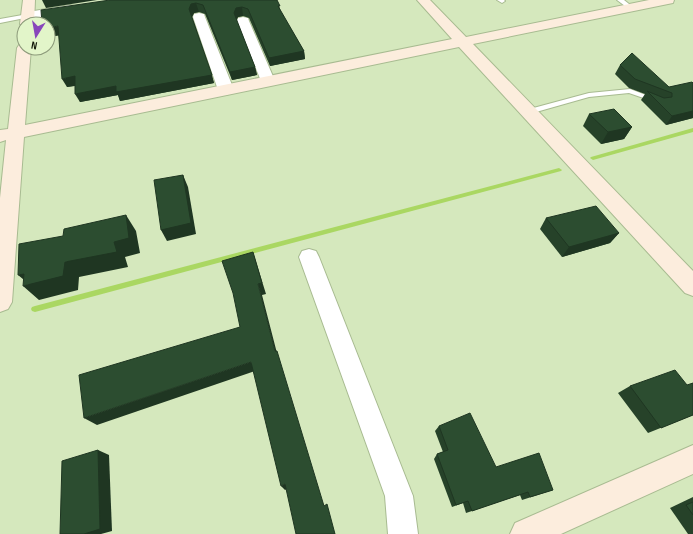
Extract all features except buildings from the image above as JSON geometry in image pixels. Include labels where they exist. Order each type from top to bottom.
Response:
[{"type":"street","points":[[27,16],[29,0]]},
{"type":"street","points":[[424,0],[693,286]]},
{"type":"street","points":[[8,135],[463,42],[625,4],[668,0]]},
{"type":"street","points":[[45,16],[80,8]]},
{"type":"street","points":[[199,17],[226,90]]},
{"type":"street","points":[[243,21],[268,81]]},
{"type":"street","points":[[0,302],[8,135],[23,56]]},
{"type":"street","points":[[309,257],[399,496],[403,534]]},
{"type":"street","points":[[526,534],[693,459]]},
{"type":"lane","points":[[0,21],[16,20]]},
{"type":"lane","points":[[529,112],[589,95],[630,91],[661,103]]},
{"type":"waterway","points":[[593,158],[693,130]]},
{"type":"waterway","points":[[35,309],[559,170]]}]
